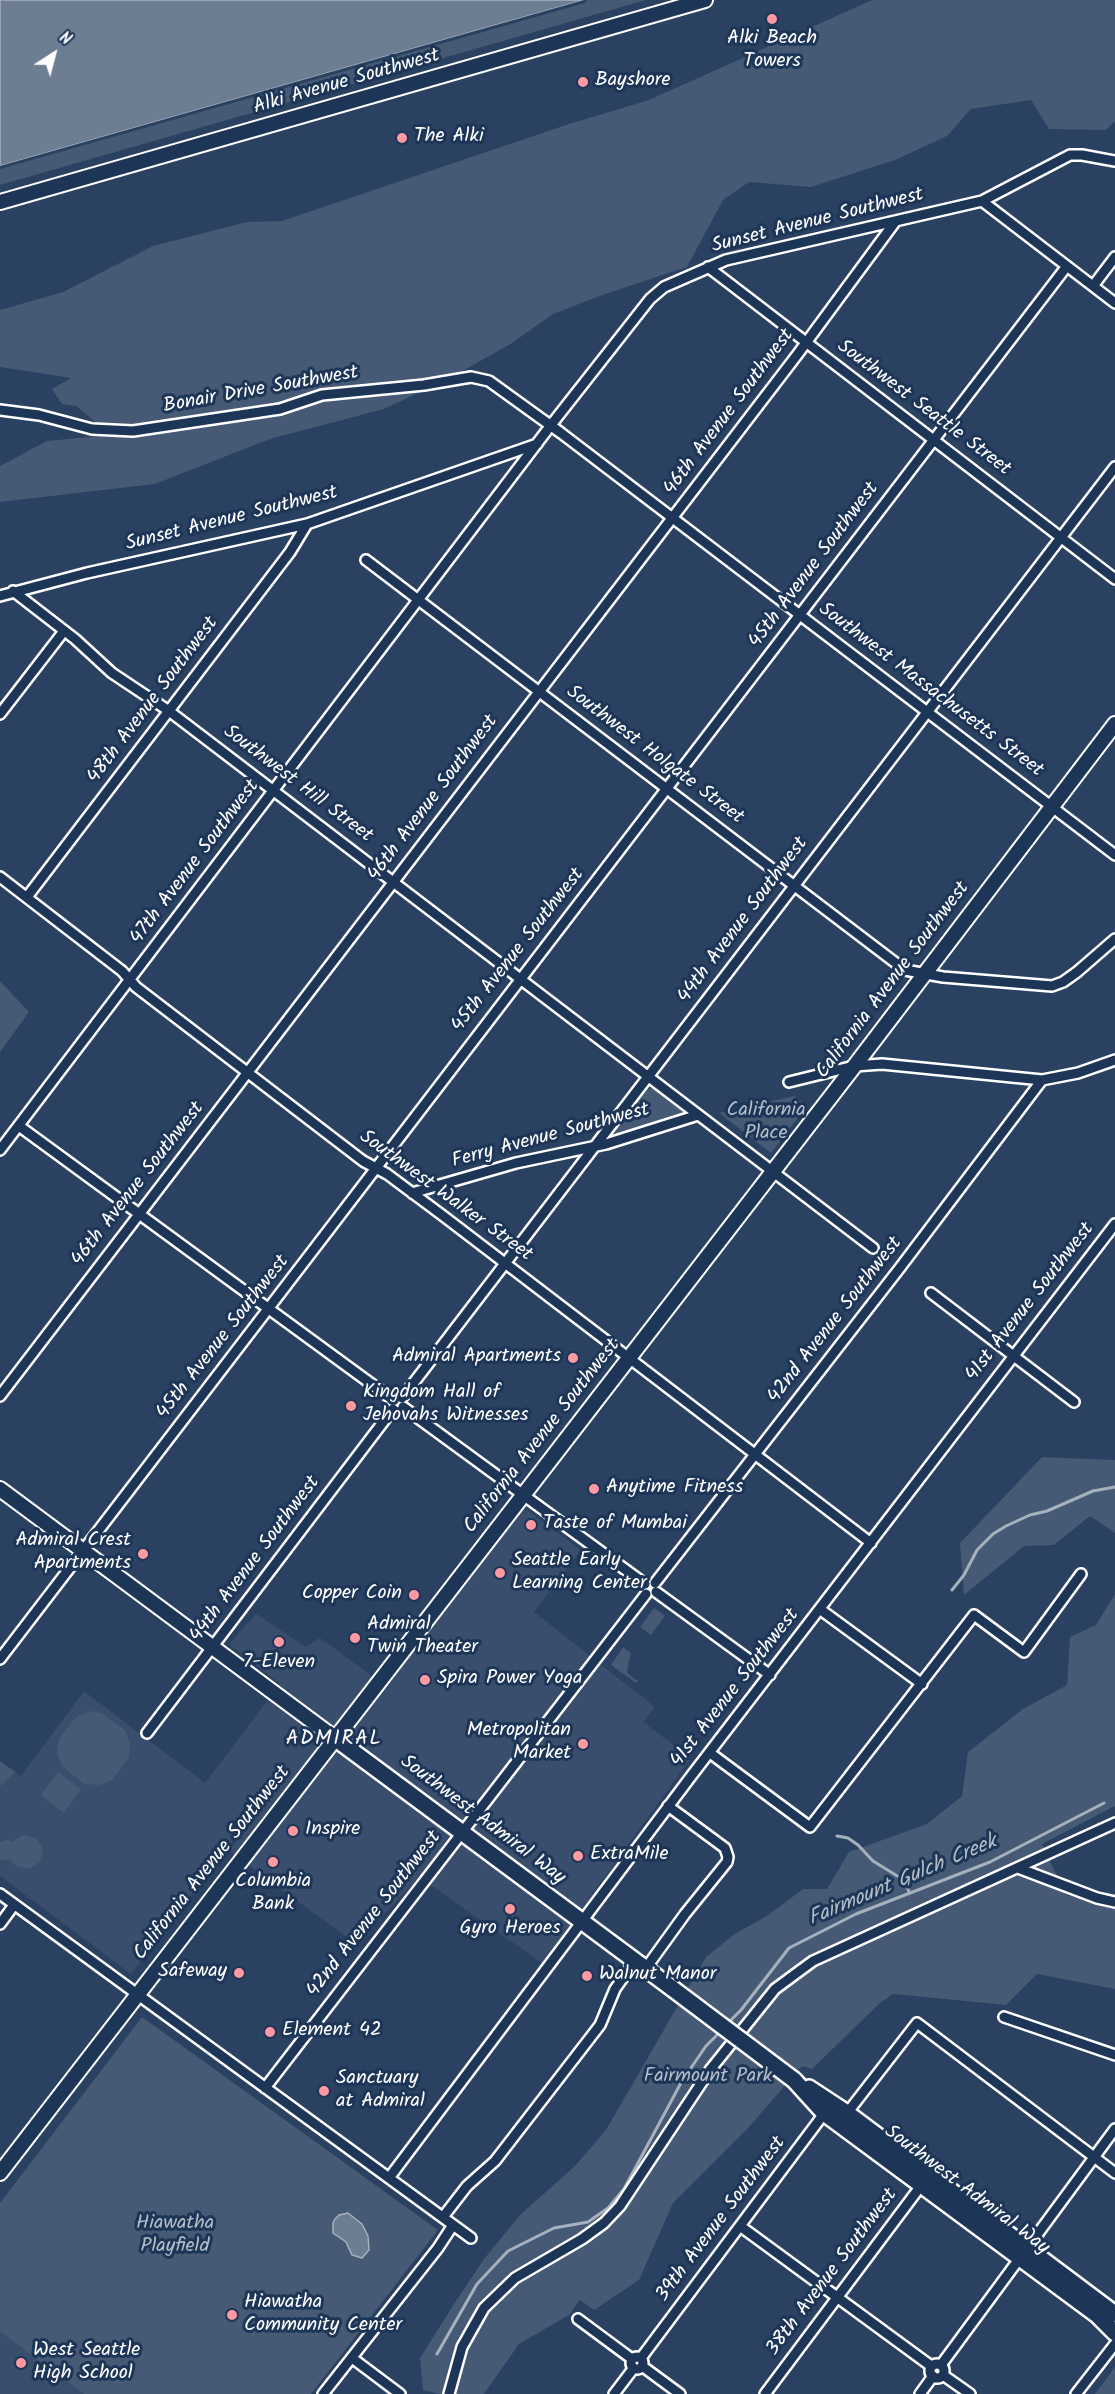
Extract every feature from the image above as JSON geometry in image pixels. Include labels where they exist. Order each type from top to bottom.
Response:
[{"type":"main road","name":"Alki Avenue Southwest","points":[[0,202],[705,0]]},
{"type":"main road","name":"California Avenue Southwest","points":[[0,2173],[1115,724]]},
{"type":"main road","name":"Southwest Admiral Way","points":[[0,1489],[640,1964],[925,2179],[1024,2252],[1115,2314]]},
{"type":"main road","name":"Southwest Admiral Way","points":[[1024,2252],[1115,2333]]},
{"type":"street","name":"Sunset Avenue Southwest","points":[[551,425],[650,299],[664,287],[708,267],[751,253],[982,201],[1070,155],[1115,161]]},
{"type":"street","points":[[982,201],[1115,303]]},
{"type":"street","name":"46th Avenue Southwest","points":[[0,1396],[806,343],[895,222]]},
{"type":"street","points":[[1093,286],[1115,257]]},
{"type":"street","name":"45th Avenue Southwest","points":[[0,1659],[1067,266]]},
{"type":"street","name":"Southwest Seattle Street","points":[[708,267],[1115,579]]},
{"type":"street","name":"Bonair Drive Southwest","points":[[0,410],[39,415],[92,429],[133,431],[280,409],[322,395],[424,385],[471,377],[489,381],[551,425]]},
{"type":"street","name":"47th Avenue Southwest","points":[[0,1150],[551,425]]},
{"type":"street","name":"Southwest Massachusetts Street","points":[[551,425],[1115,855]]},
{"type":"street","name":"Sunset Avenue Southwest","points":[[0,596],[13,591],[307,524],[537,444]]},
{"type":"street","name":"44th Avenue Southwest","points":[[147,1733],[647,1076],[1115,467]]},
{"type":"street","name":"48th Avenue Southwest","points":[[27,897],[290,552],[307,524]]},
{"type":"street","name":"Southwest Holgate Street","points":[[366,560],[905,970],[924,974],[1052,986],[1070,977],[1115,939]]},
{"type":"street","name":"Southwest Hill Street","points":[[13,591],[112,673],[168,711],[274,791],[873,1248]]},
{"type":"street","points":[[0,714],[64,631]]},
{"type":"street","name":"Southwest Walker Street","points":[[0,877],[130,979],[136,987],[365,1162],[412,1193],[871,1543]]},
{"type":"street","points":[[789,1083],[854,1066],[882,1064],[1042,1080],[1078,1073],[1115,1060]]},
{"type":"street","name":"42nd Avenue Southwest","points":[[265,2088],[899,1269],[1042,1080]]},
{"type":"street","name":"Ferry Avenue Southwest","points":[[412,1193],[516,1162],[595,1146],[698,1115]]},
{"type":"street","points":[[19,1126],[770,1675]]},
{"type":"street","name":"41st Avenue Southwest","points":[[389,2178],[581,1921],[1115,1224]]},
{"type":"street","points":[[931,1293],[1074,1401]]},
{"type":"street","points":[[710,1753],[810,1827],[974,1615],[1024,1652],[1081,1574]]},
{"type":"street","points":[[821,1610],[922,1684]]},
{"type":"street","points":[[443,2217],[467,2186],[495,2161],[600,2025],[615,1989],[685,1914],[727,1862],[728,1853],[725,1848],[669,1806]]},
{"type":"street","points":[[449,2394],[462,2347],[484,2308],[515,2278],[582,2239],[604,2223],[620,2206],[710,2070],[774,1989],[813,1961],[1115,1823]]},
{"type":"street","points":[[1018,1868],[1097,1898],[1115,1902]]},
{"type":"street","points":[[0,1894],[471,2238]]},
{"type":"street","points":[[0,1924],[14,1905]]},
{"type":"street","points":[[1004,2018],[1115,2055]]},
{"type":"street","points":[[843,2118],[917,2023],[1115,2173]]},
{"type":"street","name":"39th Avenue Southwest","points":[[614,2394],[829,2107]]},
{"type":"street","points":[[920,2394],[1115,2129]]},
{"type":"street","name":"38th Avenue Southwest","points":[[765,2394],[925,2179]]},
{"type":"street","points":[[322,2394],[438,2248],[453,2225]]},
{"type":"street","points":[[741,2226],[970,2394]]},
{"type":"street","points":[[578,2319],[680,2394]]},
{"type":"street","points":[[1076,2394],[1115,2344]]},
{"type":"street","points":[[352,2358],[400,2394]]},
{"type":"shaded area","points":[[0,0],[584,0],[0,166]]},
{"type":"shaded area","points":[[524,1508],[581,1550],[534,1612],[655,1707],[643,1722],[691,1758],[542,1963],[419,1877],[356,1944],[229,1851],[252,1820],[250,1818],[131,1974],[0,1876],[0,1761],[21,1776],[84,1691],[205,1783],[280,1684],[229,1644],[256,1614],[306,1647],[320,1638],[387,1687],[460,1588]]},
{"type":"shaded area","points":[[348,2213],[362,2224],[368,2236],[369,2250],[362,2258],[352,2255],[346,2242],[333,2233],[335,2219],[339,2215]]},
{"type":"shaded area","name":"West Seattle High School","points":[[0,2332],[84,2394],[0,2394]]},
{"type":"green space","points":[[584,0],[646,0],[0,185],[0,166]]},
{"type":"green space","points":[[872,0],[1115,0],[1115,121],[1106,130],[1049,129],[1031,100],[971,109],[947,136],[895,160],[811,187],[749,182],[723,200],[687,267],[553,314],[512,343],[452,377],[384,409],[270,439],[155,484],[0,502],[0,466],[47,441],[111,435],[76,406],[62,404],[52,389],[71,378],[0,367],[0,310],[63,292],[153,246],[247,222],[282,221],[569,124],[649,100]]},
{"type":"green space","points":[[0,981],[29,1012],[0,1052]]},
{"type":"green space","name":"California Place","points":[[654,1088],[686,1112],[610,1136],[645,1089]]},
{"type":"green space","name":"California Place","points":[[794,1096],[807,1106],[771,1153],[719,1113]]},
{"type":"green space","points":[[1042,1457],[1115,1460],[1115,1533],[1090,1516],[1054,1545],[1024,1546],[964,1595],[960,1543]]},
{"type":"green space","name":"Fairmount Park","points":[[1115,1594],[1115,1806],[1042,1844],[1066,1895],[1115,1904],[1115,1989],[1037,1974],[1006,2005],[893,1994],[879,2004],[812,2069],[802,2066],[748,2128],[673,2203],[639,2280],[594,2310],[580,2300],[569,2315],[519,2344],[484,2394],[440,2394],[423,2390],[420,2358],[454,2304],[484,2259],[521,2214],[575,2166],[606,2130],[706,1957],[736,1933],[767,1916],[803,1889],[827,1889],[849,1852],[927,1824],[962,1796],[968,1752],[1023,1709],[1067,1685],[1070,1637],[1096,1625]]},
{"type":"green space","points":[[654,1608],[665,1616],[651,1635],[640,1627]]},
{"type":"green space","points":[[623,1647],[631,1653],[627,1670],[628,1674],[638,1681],[636,1683],[611,1665]]},
{"type":"green space","points":[[89,1711],[102,1713],[125,1730],[130,1743],[129,1757],[112,1780],[99,1785],[84,1784],[62,1766],[57,1753],[59,1739],[76,1717]]},
{"type":"green space","points":[[0,1761],[15,1772],[2,1785],[0,1785]]},
{"type":"green space","points":[[58,1772],[81,1789],[64,1813],[41,1795]]},
{"type":"green space","points":[[23,1835],[36,1838],[43,1849],[40,1862],[29,1869],[16,1866],[11,1860],[0,1860],[0,1842],[7,1840],[12,1842]]},
{"type":"green space","name":"Hiawatha Playfield","points":[[142,2017],[438,2230],[311,2394],[84,2394],[0,2332],[0,2203]]},
{"type":"green space","points":[[1115,2367],[1115,2394],[1095,2394]]},
{"type":"pier","points":[[587,0],[585,3],[0,169],[0,166]]},
{"type":"waterway","points":[[952,1590],[964,1575],[977,1550],[993,1534],[1030,1515],[1047,1511],[1093,1491],[1115,1487]]},
{"type":"waterway","name":"Fairmount Gulch Creek","points":[[728,2023],[741,2010],[789,1948],[856,1914],[990,1862],[1104,1803]]},
{"type":"waterway","points":[[837,1836],[848,1838],[858,1845],[873,1861],[899,1877],[909,1892]]},
{"type":"waterway","name":"Fairmount Gulch Creek","points":[[437,2354],[477,2284],[508,2251],[554,2228],[588,2222],[608,2208],[624,2189],[682,2081],[706,2046],[722,2030]]},
{"type":"place","name":"Alki Beach Towers","points":[[772,19]]},
{"type":"place","name":"Bayshore","points":[[583,82]]},
{"type":"place","name":"The Alki","points":[[402,138]]},
{"type":"place","name":"Admiral Apartments","points":[[573,1358]]},
{"type":"place","name":"Kingdom Hall of Jehovahs Witnesses","points":[[351,1406]]},
{"type":"place","name":"Anytime Fitness","points":[[594,1489]]},
{"type":"place","name":"Taste of Mumbai","points":[[531,1525]]},
{"type":"place","name":"Admiral Crest Apartments","points":[[143,1554]]},
{"type":"place","name":"Seattle Early Learning Center","points":[[500,1573]]},
{"type":"place","name":"Copper Coin","points":[[414,1595]]},
{"type":"place","name":"Admiral Twin Theater","points":[[355,1638]]},
{"type":"place","name":"7-Eleven","points":[[279,1642]]},
{"type":"place","name":"Spira Power Yoga","points":[[425,1680]]},
{"type":"place","name":"Metropolitan Market","points":[[583,1744]]},
{"type":"place","name":"Inspire","points":[[293,1831]]},
{"type":"place","name":"ExtraMile","points":[[578,1856]]},
{"type":"place","name":"Columbia Bank","points":[[273,1862]]},
{"type":"place","name":"Gyro Heroes","points":[[510,1909]]},
{"type":"place","name":"Safeway","points":[[239,1973]]},
{"type":"place","name":"Walnut Manor","points":[[587,1976]]},
{"type":"place","name":"Element 42","points":[[270,2032]]},
{"type":"place","name":"Sanctuary at Admiral","points":[[324,2091]]},
{"type":"place","name":"Hiawatha Community Center","points":[[232,2315]]},
{"type":"place","name":"West Seattle High School","points":[[21,2363]]},
{"type":"district","name":"ADMIRAL","points":[[334,1740]]}]
